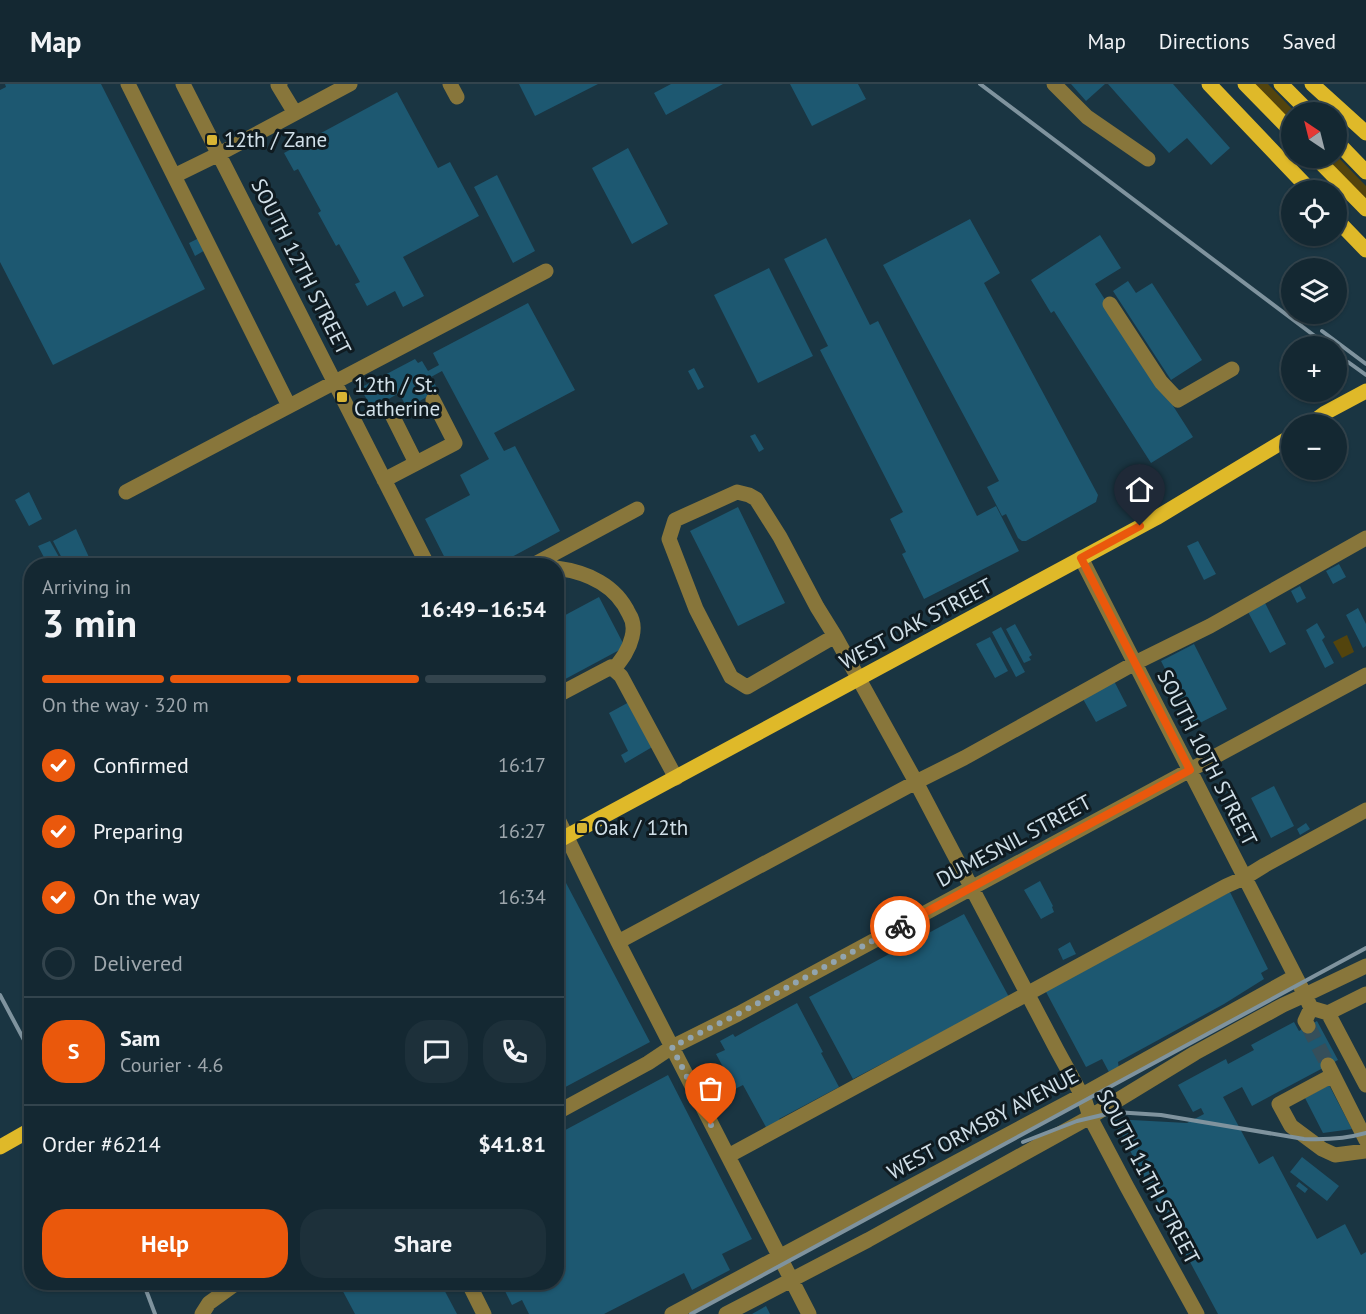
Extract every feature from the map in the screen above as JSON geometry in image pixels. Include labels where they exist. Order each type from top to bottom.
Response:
[{"type":"main road","points":[[1209,84],[1300,180]]},
{"type":"main road","points":[[1245,84],[1281,121]]},
{"type":"main road","points":[[1281,84],[1299,102]]},
{"type":"main road","points":[[1312,84],[1366,134]]},
{"type":"main road","points":[[1347,152],[1366,171]]},
{"type":"main road","points":[[1326,168],[1366,209]]},
{"type":"main road","points":[[1347,230],[1366,250]]},
{"type":"main road","points":[[1323,414],[1366,391]]},
{"type":"main road","name":"WEST OAK STREET","points":[[564,838],[1156,518],[1281,443]]},
{"type":"main road","points":[[0,1147],[24,1133]]},
{"type":"street","points":[[128,84],[289,406]]},
{"type":"street","name":"SOUTH 12TH STREET","points":[[183,84],[424,558]]},
{"type":"street","points":[[275,84],[295,113]]},
{"type":"street","points":[[174,176],[350,84]]},
{"type":"street","points":[[1054,84],[1087,117],[1148,159]]},
{"type":"street","points":[[126,492],[546,271]]},
{"type":"street","points":[[1110,304],[1161,382],[1178,400],[1232,369]]},
{"type":"street","points":[[384,480],[455,443],[433,400]]},
{"type":"street","points":[[391,413],[416,463]]},
{"type":"street","name":"SOUTH 11TH STREET","points":[[835,636],[747,687],[731,678],[696,609],[669,539],[675,520],[737,492],[756,499],[780,537],[817,607],[835,636],[860,679],[916,782],[1082,1095],[1090,1117],[1197,1314]]},
{"type":"street","points":[[561,558],[637,509]]},
{"type":"street","points":[[618,942],[964,758],[1135,663],[1210,626],[1366,538]]},
{"type":"street","name":"SOUTH 10TH STREET","points":[[1081,558],[1294,976]]},
{"type":"street","points":[[564,568],[603,582],[624,602],[632,620],[633,635],[626,654],[614,669]]},
{"type":"street","points":[[564,692],[611,667],[614,669],[621,676],[676,778]]},
{"type":"street","name":"DUMESNIL STREET","points":[[564,1109],[648,1063],[672,1047],[738,1014],[1366,675]]},
{"type":"street","points":[[728,1156],[1366,810]]},
{"type":"street","points":[[564,843],[618,942],[809,1314]]},
{"type":"street","name":"WEST ORMSBY AVENUE","points":[[726,1314],[868,1240],[1090,1117],[1195,1053],[1283,1005],[1308,1002],[1366,966]]},
{"type":"street","points":[[1294,976],[1308,1002],[1328,1013],[1366,1085]]},
{"type":"street","name":"WEST ORMSBY AVENUE","points":[[672,1314],[1082,1095],[1294,976]]},
{"type":"street","points":[[1328,1013],[1366,994]]},
{"type":"street","points":[[1308,1002],[1305,1021],[1308,1026]]},
{"type":"street","points":[[1364,1133],[1331,1070],[1279,1104],[1291,1126],[1322,1149],[1335,1155],[1366,1151]]},
{"type":"street","points":[[201,1314],[209,1303],[226,1290]]},
{"type":"street","points":[[472,1290],[484,1314]]},
{"type":"shaded area","points":[[1254,84],[1268,84],[1285,102],[1281,102],[1281,112]]},
{"type":"shaded area","points":[[1347,166],[1366,186],[1366,200],[1347,180],[1335,168]]},
{"type":"shaded area","points":[[1347,635],[1354,652],[1342,658],[1333,642]]},
{"type":"building","points":[[5,84],[101,84],[205,289],[53,365],[0,262],[0,90],[6,87]]},
{"type":"building","points":[[519,84],[598,84],[535,116]]},
{"type":"building","points":[[671,84],[723,84],[666,115],[654,93]]},
{"type":"building","points":[[790,84],[858,84],[866,99],[812,126]]},
{"type":"building","points":[[1071,84],[1105,84],[1086,101]]},
{"type":"building","points":[[1108,84],[1173,84],[1230,148],[1211,165],[1187,138],[1169,153]]},
{"type":"building","points":[[397,92],[438,168],[450,162],[479,216],[403,257],[424,296],[403,307],[395,291],[367,306],[355,284],[360,282],[339,244],[336,246],[318,213],[321,211],[298,169],[294,171],[284,153]]},
{"type":"building","points":[[628,148],[668,224],[632,244],[592,168]]},
{"type":"building","points":[[497,175],[535,251],[513,263],[474,187]]},
{"type":"building","points":[[970,219],[1000,273],[984,283],[1098,495],[1096,502],[1026,541],[1018,538],[1006,514],[1002,516],[987,487],[999,481],[883,265]]},
{"type":"building","points":[[1100,235],[1121,268],[1095,284],[1193,437],[1151,463],[1054,311],[1051,313],[1031,280]]},
{"type":"building","points":[[201,237],[207,249],[195,256],[189,243]]},
{"type":"building","points":[[826,238],[870,325],[878,321],[977,516],[996,506],[1019,551],[924,599],[902,554],[906,552],[890,519],[903,512],[820,350],[828,346],[784,259]]},
{"type":"building","points":[[769,268],[813,356],[758,383],[714,295]]},
{"type":"building","points":[[1128,281],[1136,293],[1152,283],[1202,360],[1171,380],[1113,291]]},
{"type":"building","points":[[528,303],[575,390],[494,433],[504,451],[515,446],[560,531],[510,558],[445,558],[425,519],[470,495],[460,475],[489,459],[442,371],[431,377],[437,388],[433,390],[434,393],[407,408],[399,393],[380,404],[384,413],[377,416],[360,388],[415,359],[418,363],[422,361],[428,371],[439,365],[433,353]]},
{"type":"building","points":[[694,368],[704,387],[698,390],[688,371]]},
{"type":"building","points":[[755,434],[764,449],[759,452],[750,436]]},
{"type":"building","points":[[29,492],[42,519],[29,526],[15,500]]},
{"type":"building","points":[[738,507],[785,603],[738,626],[690,531]]},
{"type":"building","points":[[76,529],[89,558],[62,558],[53,541]]},
{"type":"building","points":[[50,541],[59,557],[44,558],[38,546]]},
{"type":"building","points":[[1198,541],[1216,574],[1204,580],[1187,546]]},
{"type":"building","points":[[1339,564],[1346,577],[1333,584],[1326,571]]},
{"type":"building","points":[[1300,586],[1306,598],[1297,603],[1291,591]]},
{"type":"building","points":[[599,597],[625,647],[564,680],[564,616]]},
{"type":"building","points":[[1264,601],[1286,644],[1270,653],[1247,610]]},
{"type":"building","points":[[1358,608],[1366,624],[1366,646],[1363,648],[1346,615]]},
{"type":"building","points":[[1317,623],[1325,637],[1322,640],[1334,663],[1325,668],[1306,630]]},
{"type":"building","points":[[1015,624],[1032,655],[1029,657],[1031,660],[1024,663],[1006,629]]},
{"type":"building","points":[[1001,627],[1025,672],[1016,677],[992,632]]},
{"type":"building","points":[[990,637],[1008,671],[995,678],[976,644]]},
{"type":"building","points":[[1194,644],[1227,709],[1194,726],[1161,661]]},
{"type":"building","points":[[1114,681],[1127,706],[1096,722],[1083,699]]},
{"type":"building","points":[[631,701],[654,746],[625,763],[621,755],[628,751],[609,713]]},
{"type":"building","points":[[1274,786],[1294,826],[1271,838],[1251,798]]},
{"type":"building","points":[[1306,823],[1310,829],[1300,835],[1297,829]]},
{"type":"building","points":[[564,879],[650,1042],[564,1088]]},
{"type":"building","points":[[1040,881],[1054,912],[1041,919],[1024,890]]},
{"type":"building","points":[[1230,892],[1268,969],[1261,973],[1264,979],[1224,1004],[1118,1062],[1119,1069],[1110,1074],[1102,1059],[1086,1067],[1045,990]]},
{"type":"building","points":[[964,914],[1009,997],[853,1079],[809,997]]},
{"type":"building","points":[[1070,942],[1076,954],[1063,960],[1058,949]]},
{"type":"building","points":[[797,1003],[839,1087],[779,1119],[781,1122],[767,1129],[743,1085],[735,1089],[716,1054],[725,1050],[720,1041],[733,1034],[735,1037]]},
{"type":"building","points":[[1317,1021],[1338,1060],[1252,1106],[1242,1087],[1223,1097],[1259,1164],[1273,1156],[1317,1239],[1345,1224],[1361,1255],[1366,1252],[1366,1314],[1218,1314],[1113,1119],[1187,1123],[1204,1114],[1201,1108],[1193,1112],[1178,1085],[1226,1059],[1228,1064],[1254,1050],[1251,1045],[1294,1022],[1299,1031]]},
{"type":"building","points":[[668,1075],[752,1239],[722,1254],[730,1270],[692,1290],[684,1273],[604,1314],[529,1314],[522,1300],[512,1305],[504,1290],[564,1290],[564,1131]]},
{"type":"building","points":[[1329,1085],[1352,1129],[1323,1133],[1305,1098]]},
{"type":"building","points":[[1302,1157],[1339,1186],[1327,1201],[1290,1172]]},
{"type":"building","points":[[1299,1182],[1308,1189],[1305,1193],[1296,1186]]},
{"type":"building","points":[[342,1290],[444,1290],[457,1314],[355,1314]]},
{"type":"building","points":[[766,1306],[770,1314],[752,1314]]},
{"type":"tunnel","points":[[1308,1026],[1328,1065]]},
{"type":"railway","points":[[980,84],[1315,336]]},
{"type":"railway","points":[[1322,331],[1366,364]]},
{"type":"railway","points":[[1348,362],[1366,375]]},
{"type":"railway","points":[[691,1314],[1366,948]]},
{"type":"railway","points":[[0,995],[24,1040]]},
{"type":"railway","points":[[1023,1142],[1077,1121],[1115,1112],[1161,1115],[1304,1139],[1335,1139],[1366,1133]]},
{"type":"railway","points":[[146,1290],[155,1314]]},
{"type":"way so far","points":[[711,1125],[672,1047],[900,926]]},
{"type":"place","name":"12th / Zane","points":[[212,140]]},
{"type":"place","name":"12th / St. Catherine","points":[[342,397]]},
{"type":"place","name":"Oak / 12th","points":[[582,828]]},
{"type":"route","points":[[900,926],[1190,770],[1081,558],[1140,526]]}]
